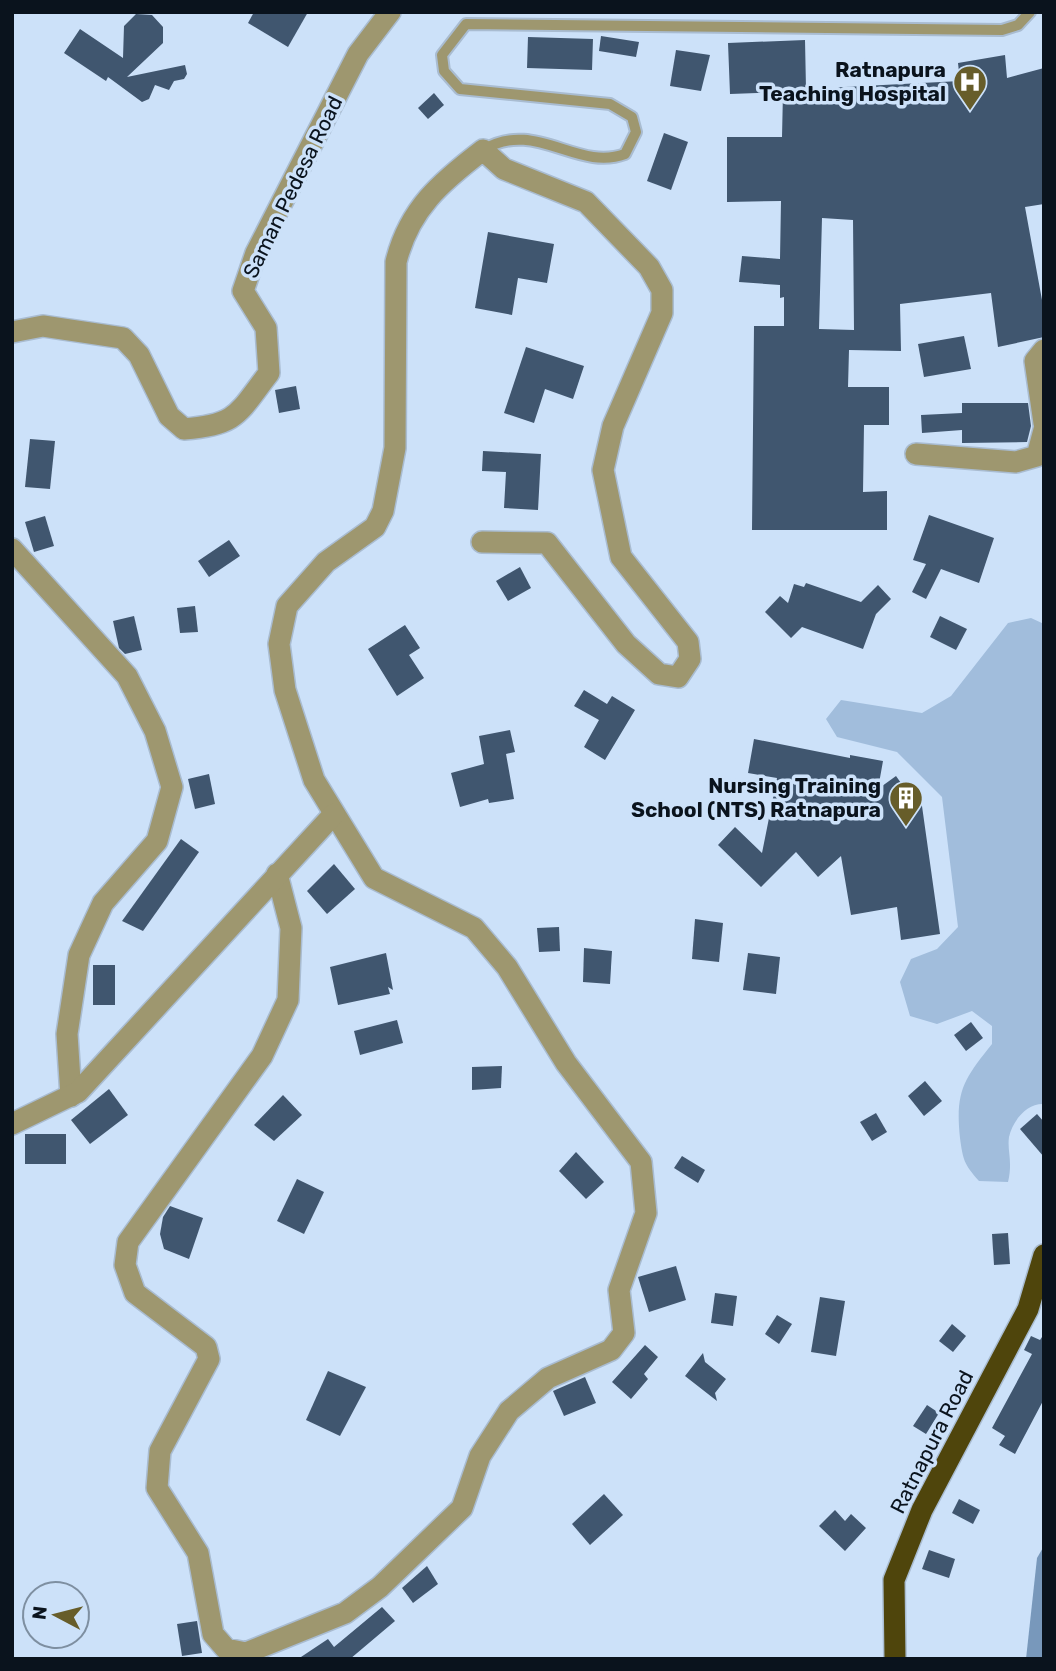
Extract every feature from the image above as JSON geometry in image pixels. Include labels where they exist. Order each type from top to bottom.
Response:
[{"type":"highway","name":"Ratnapura Road","points":[[895,1659],[894,1580],[922,1510],[1028,1309],[1044,1255]]},
{"type":"street","name":"Saman Pedesa Road","points":[[12,332],[43,326],[123,338],[139,355],[169,416],[184,429],[215,427],[233,420],[269,373],[266,328],[243,290],[256,253],[358,54],[390,12]]},
{"type":"street","points":[[277,874],[291,928],[288,1000],[262,1056],[128,1242],[125,1265],[135,1293],[206,1348],[209,1359],[160,1451],[158,1488],[198,1553],[213,1634],[226,1648],[246,1653],[345,1613],[380,1587],[462,1508],[480,1455],[509,1411],[548,1378],[611,1350],[624,1333],[618,1290],[646,1213],[641,1162],[566,1063],[507,967],[474,928],[374,878],[314,780],[285,690],[279,644],[287,606],[326,562],[375,527],[383,511],[395,448],[396,262],[403,233],[439,183],[483,150],[504,169],[586,202],[649,267],[662,290],[662,313],[613,426],[603,470],[621,557],[688,642],[690,659],[678,677],[659,674],[626,644],[547,543],[482,542]]},
{"type":"street","points":[[1044,349],[1035,361],[1044,423]]},
{"type":"street","points":[[916,454],[1016,462],[1037,456],[1044,430]]},
{"type":"street","points":[[12,549],[127,676],[155,731],[172,787],[157,841],[103,903],[79,955],[66,1034],[71,1096]]},
{"type":"street","points":[[12,1124],[71,1096],[334,814]]},
{"type":"lane","points":[[483,150],[499,140],[522,137],[609,160],[625,154],[636,132],[632,117],[610,104],[460,89],[444,71],[442,55],[466,24],[1002,30],[1018,25],[1030,12]]},
{"type":"shaded area","points":[[1031,618],[1044,624],[1044,1104],[1032,1106],[1014,1125],[1009,1137],[1008,1182],[979,1181],[963,1157],[959,1108],[968,1077],[992,1044],[992,1026],[972,1011],[937,1024],[910,1016],[900,982],[911,959],[937,949],[958,927],[942,797],[897,752],[837,737],[826,719],[841,700],[922,713],[951,696],[1008,623]]},
{"type":"shaded area","points":[[1044,1546],[1044,1659],[1026,1659],[1037,1558]]},
{"type":"building","points":[[254,12],[308,12],[288,47],[248,23]]},
{"type":"building","points":[[136,14],[152,15],[163,27],[163,43],[127,77],[185,65],[187,74],[184,79],[174,81],[169,90],[155,85],[149,99],[142,102],[108,77],[106,81],[64,53],[80,29],[123,58],[124,26]]},
{"type":"building","points":[[601,36],[639,42],[636,57],[599,51]]},
{"type":"building","points":[[528,37],[593,39],[592,70],[527,68]]},
{"type":"building","points":[[805,40],[806,89],[960,81],[958,63],[1005,55],[1007,78],[1044,68],[1044,204],[1025,207],[1044,311],[1044,337],[998,347],[991,293],[900,304],[901,351],[849,350],[848,387],[889,387],[889,425],[864,425],[863,492],[887,491],[887,530],[752,530],[754,326],[784,326],[784,297],[780,298],[780,285],[739,282],[742,256],[780,259],[781,201],[727,202],[727,137],[782,137],[783,92],[730,94],[728,43]],"holes":[[[822,218],[853,220],[854,330],[819,329]]]},
{"type":"building","points":[[676,50],[710,55],[701,91],[670,86]]},
{"type":"building","points":[[434,93],[444,105],[428,119],[418,108]]},
{"type":"building","points":[[664,133],[688,142],[671,190],[647,181]]},
{"type":"building","points":[[488,232],[554,244],[547,283],[518,278],[512,315],[475,308]]},
{"type":"building","points":[[964,336],[971,369],[924,377],[918,344]]},
{"type":"building","points":[[526,347],[584,366],[573,399],[545,389],[534,423],[504,413]]},
{"type":"building","points":[[296,386],[300,409],[279,413],[275,390]]},
{"type":"building","points":[[962,403],[1028,403],[1031,426],[1027,442],[962,443],[962,430],[922,433],[921,415],[962,413]]},
{"type":"building","points":[[30,439],[55,441],[50,489],[25,487]]},
{"type":"building","points":[[483,451],[541,454],[538,510],[504,508],[506,472],[482,471]]},
{"type":"building","points":[[929,515],[994,538],[979,583],[941,569],[926,599],[912,592],[926,564],[913,560]]},
{"type":"building","points":[[45,516],[54,546],[34,552],[25,522]]},
{"type":"building","points":[[229,540],[240,556],[209,577],[198,561]]},
{"type":"building","points":[[520,567],[531,588],[508,601],[496,581]]},
{"type":"building","points":[[806,583],[861,602],[878,585],[891,599],[876,614],[863,649],[802,627],[791,638],[765,612],[780,596],[788,603],[794,584],[804,587]]},
{"type":"building","points":[[195,606],[198,632],[180,633],[177,608]]},
{"type":"building","points":[[134,616],[142,650],[125,654],[119,648],[113,621]]},
{"type":"building","points":[[940,616],[967,629],[956,650],[930,637]]},
{"type":"building","points":[[405,625],[420,648],[409,655],[424,678],[397,696],[368,649]]},
{"type":"building","points":[[584,690],[607,704],[612,696],[635,710],[605,760],[584,747],[599,720],[574,706]]},
{"type":"building","points":[[510,730],[515,752],[506,754],[514,799],[489,803],[488,799],[460,807],[451,773],[484,764],[479,736]]},
{"type":"building","points":[[754,739],[850,758],[850,755],[883,761],[878,789],[896,776],[913,800],[921,799],[940,934],[901,940],[897,907],[851,915],[841,856],[818,877],[796,852],[761,887],[718,845],[735,827],[762,853],[777,778],[748,773]]},
{"type":"building","points":[[209,774],[215,804],[195,809],[188,779]]},
{"type":"building","points":[[181,839],[199,852],[143,931],[122,921]]},
{"type":"building","points":[[334,864],[355,889],[327,914],[307,891]]},
{"type":"building","points":[[695,919],[723,923],[719,962],[692,959]]},
{"type":"building","points":[[559,927],[560,951],[539,952],[537,928]]},
{"type":"building","points":[[584,948],[612,951],[610,984],[583,982]]},
{"type":"building","points":[[386,953],[393,990],[388,987],[390,994],[338,1005],[330,967]]},
{"type":"building","points":[[748,953],[780,957],[776,994],[743,990]]},
{"type":"building","points":[[93,965],[115,965],[115,1005],[93,1005]]},
{"type":"building","points":[[397,1020],[403,1043],[360,1055],[354,1031]]},
{"type":"building","points":[[971,1022],[983,1038],[966,1051],[954,1035]]},
{"type":"building","points":[[502,1066],[501,1088],[472,1090],[472,1067]]},
{"type":"building","points":[[925,1081],[942,1101],[924,1116],[908,1096]]},
{"type":"building","points":[[109,1089],[128,1115],[90,1144],[71,1120]]},
{"type":"building","points":[[283,1095],[302,1115],[274,1141],[254,1125]]},
{"type":"building","points":[[876,1113],[887,1132],[872,1141],[860,1122]]},
{"type":"building","points":[[1037,1114],[1044,1122],[1044,1157],[1020,1129]]},
{"type":"building","points":[[25,1134],[66,1134],[66,1164],[25,1164]]},
{"type":"building","points":[[576,1152],[604,1182],[586,1199],[559,1171]]},
{"type":"building","points":[[682,1156],[705,1170],[698,1183],[674,1168]]},
{"type":"building","points":[[297,1179],[324,1192],[304,1234],[277,1221]]},
{"type":"building","points":[[170,1206],[203,1218],[189,1259],[164,1249],[160,1234],[163,1217]]},
{"type":"building","points":[[1008,1233],[1010,1264],[994,1265],[992,1234]]},
{"type":"building","points":[[676,1266],[686,1300],[649,1312],[638,1277]]},
{"type":"building","points":[[715,1293],[737,1296],[733,1326],[711,1323]]},
{"type":"building","points":[[820,1297],[845,1301],[836,1356],[811,1352]]},
{"type":"building","points":[[777,1315],[792,1324],[779,1344],[765,1334]]},
{"type":"building","points":[[952,1324],[966,1336],[953,1352],[939,1341]]},
{"type":"building","points":[[1044,1334],[1044,1399],[1015,1454],[999,1445],[1005,1436],[992,1428],[1032,1354],[1024,1350],[1031,1336],[1040,1340]]},
{"type":"building","points":[[645,1345],[658,1357],[644,1374],[648,1379],[631,1399],[612,1382]]},
{"type":"building","points":[[703,1353],[705,1362],[726,1379],[715,1393],[717,1401],[685,1376]]},
{"type":"building","points":[[328,1371],[366,1387],[340,1436],[306,1420]]},
{"type":"building","points":[[585,1377],[596,1403],[564,1416],[553,1391]]},
{"type":"building","points":[[927,1405],[939,1413],[926,1434],[913,1426]]},
{"type":"building","points":[[604,1494],[623,1515],[590,1545],[572,1524]]},
{"type":"building","points":[[959,1499],[980,1510],[973,1524],[952,1513]]},
{"type":"building","points":[[835,1510],[845,1521],[851,1514],[866,1528],[845,1551],[819,1526]]},
{"type":"building","points":[[929,1550],[955,1559],[949,1578],[922,1569]]},
{"type":"building","points":[[427,1566],[438,1584],[413,1603],[402,1588]]},
{"type":"building","points":[[382,1607],[395,1621],[350,1659],[298,1659],[328,1639],[334,1647]]},
{"type":"building","points":[[197,1621],[202,1653],[182,1656],[177,1624]]},
{"type":"place","name":"Ratnapura Teaching Hospital","points":[[970,112]]},
{"type":"place","name":"Nursing Training School (NTS) Ratnapura","points":[[906,828]]}]
